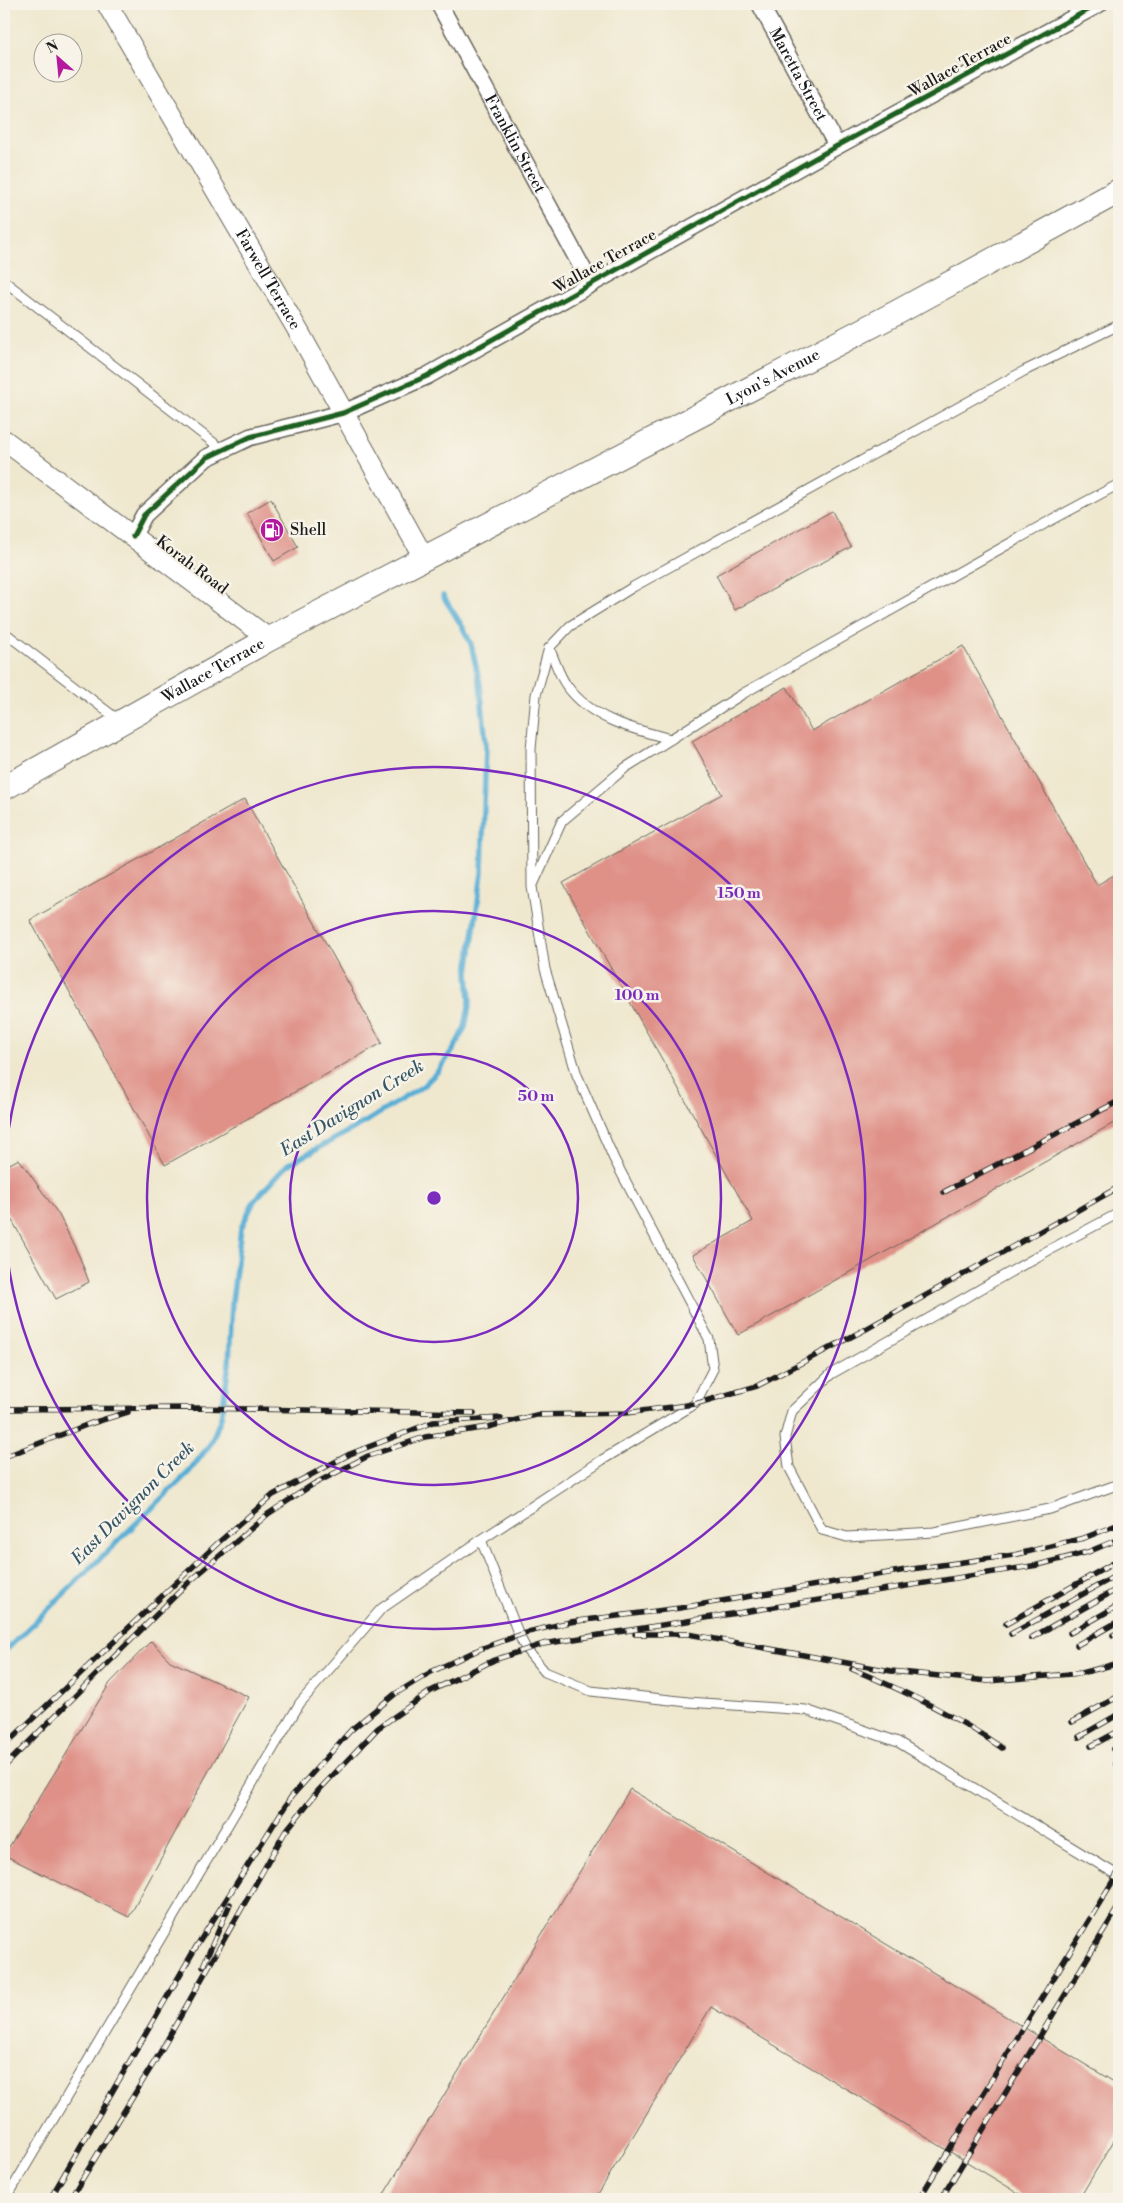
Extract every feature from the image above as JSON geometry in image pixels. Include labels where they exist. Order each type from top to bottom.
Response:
[{"type":"main road","name":"Lyon's Avenue","points":[[424,558],[896,313],[1119,191]]},
{"type":"main road","name":"Wallace Terrace","points":[[4,788],[269,639],[424,558]]},
{"type":"street","name":"Farwell Terrace","points":[[107,4],[300,334],[424,558]]},
{"type":"street","name":"Franklin Street","points":[[439,4],[591,284]]},
{"type":"street","name":"Maretta Street","points":[[760,4],[837,146]]},
{"type":"street","name":"Wallace Terrace","points":[[133,536],[144,515],[206,458],[250,437],[344,413],[427,376],[1077,9],[1099,4]]},
{"type":"street","name":"Korah Road","points":[[4,440],[269,639]]},
{"type":"lane","points":[[4,281],[223,450]]},
{"type":"lane","points":[[6,2199],[300,1703],[381,1609],[602,1460],[695,1404],[713,1369],[709,1339],[614,1158],[577,1075],[545,969],[532,887],[531,749],[536,695],[550,648],[570,626],[633,588],[1024,371],[1119,325]]},
{"type":"lane","points":[[532,887],[562,822],[625,768],[744,693],[1119,484]]},
{"type":"lane","points":[[4,632],[121,722]]},
{"type":"lane","points":[[550,648],[566,686],[590,708],[620,726],[671,739]]},
{"type":"lane","points":[[1119,1213],[1049,1250],[831,1374],[792,1411],[784,1437],[789,1466],[822,1530],[848,1537],[934,1532],[1050,1510],[1119,1484]]},
{"type":"lane","points":[[481,1540],[519,1635],[526,1649],[544,1672],[591,1691],[688,1702],[806,1710],[898,1742],[1119,1876]]},
{"type":"building","name":"Shell","points":[[271,499],[298,547],[274,561],[247,513]]},
{"type":"building","points":[[832,511],[851,547],[735,610],[716,575]]},
{"type":"building","points":[[963,646],[1097,885],[1119,872],[1119,1120],[738,1335],[693,1255],[753,1221],[563,883],[722,794],[692,741],[787,687],[812,731]]},
{"type":"building","points":[[245,799],[382,1043],[165,1165],[30,920]]},
{"type":"building","points":[[19,1159],[59,1215],[80,1258],[89,1282],[56,1299],[4,1206],[4,1167]]},
{"type":"building","points":[[151,1641],[170,1661],[249,1697],[129,1917],[4,1855],[110,1683]]},
{"type":"building","points":[[630,1789],[1119,2085],[1119,2132],[1079,2199],[1028,2199],[711,2007],[595,2199],[381,2199]]},
{"type":"waterway","name":"East Davignon Creek","points":[[4,1652],[189,1472],[211,1443],[221,1418],[229,1363],[232,1302],[241,1228],[254,1201],[287,1165],[367,1121],[423,1086],[438,1071],[454,1049],[465,1027],[470,1001],[468,972],[482,873],[486,744],[480,684],[471,644],[443,596]]},
{"type":"railway","points":[[944,1192],[1119,1101]]},
{"type":"railway","points":[[4,1767],[187,1584],[268,1514],[312,1485],[368,1456],[425,1437],[488,1427],[536,1415],[626,1413],[695,1404],[757,1386],[866,1329],[1119,1187]]},
{"type":"railway","points":[[4,1409],[195,1408],[474,1413]]},
{"type":"railway","points":[[4,1457],[89,1424],[128,1412]]},
{"type":"railway","points":[[4,1746],[219,1542],[273,1495],[350,1454],[433,1422],[501,1418]]},
{"type":"railway","points":[[50,2199],[196,1947],[291,1797],[351,1730],[395,1694],[431,1672],[480,1649],[528,1632],[570,1622],[680,1608],[912,1569],[1014,1555],[1084,1538],[1119,1524]]},
{"type":"railway","points":[[70,2199],[158,2056],[285,1832],[318,1791],[378,1728],[431,1691],[494,1660],[543,1644],[1038,1565],[1088,1552],[1119,1539]]},
{"type":"railway","points":[[1006,1624],[1119,1560]]},
{"type":"railway","points":[[1011,1634],[1119,1574]]},
{"type":"railway","points":[[1031,1638],[1119,1588]]},
{"type":"railway","points":[[1070,1633],[1119,1605]]},
{"type":"railway","points":[[1077,1645],[1119,1621]]},
{"type":"railway","points":[[1113,1635],[1119,1632]]},
{"type":"railway","points":[[635,1634],[688,1634],[891,1671],[988,1681],[1082,1673],[1119,1663]]},
{"type":"railway","points":[[852,1669],[929,1704],[1002,1748]]},
{"type":"railway","points":[[1072,1722],[1119,1696]]},
{"type":"railway","points":[[1079,1737],[1119,1714]]},
{"type":"railway","points":[[1091,1746],[1119,1731]]},
{"type":"railway","points":[[1113,1749],[1119,1746]]},
{"type":"railway","points":[[919,2199],[1119,1871]]},
{"type":"railway","points":[[203,1966],[230,1904]]},
{"type":"railway","points":[[941,2199],[1119,1906]]},
{"type":"cycle path","points":[[133,536],[144,515],[206,458],[250,437],[343,413],[427,376],[837,146],[1099,4]]},
{"type":"place","name":"Shell","points":[[272,530]]}]
